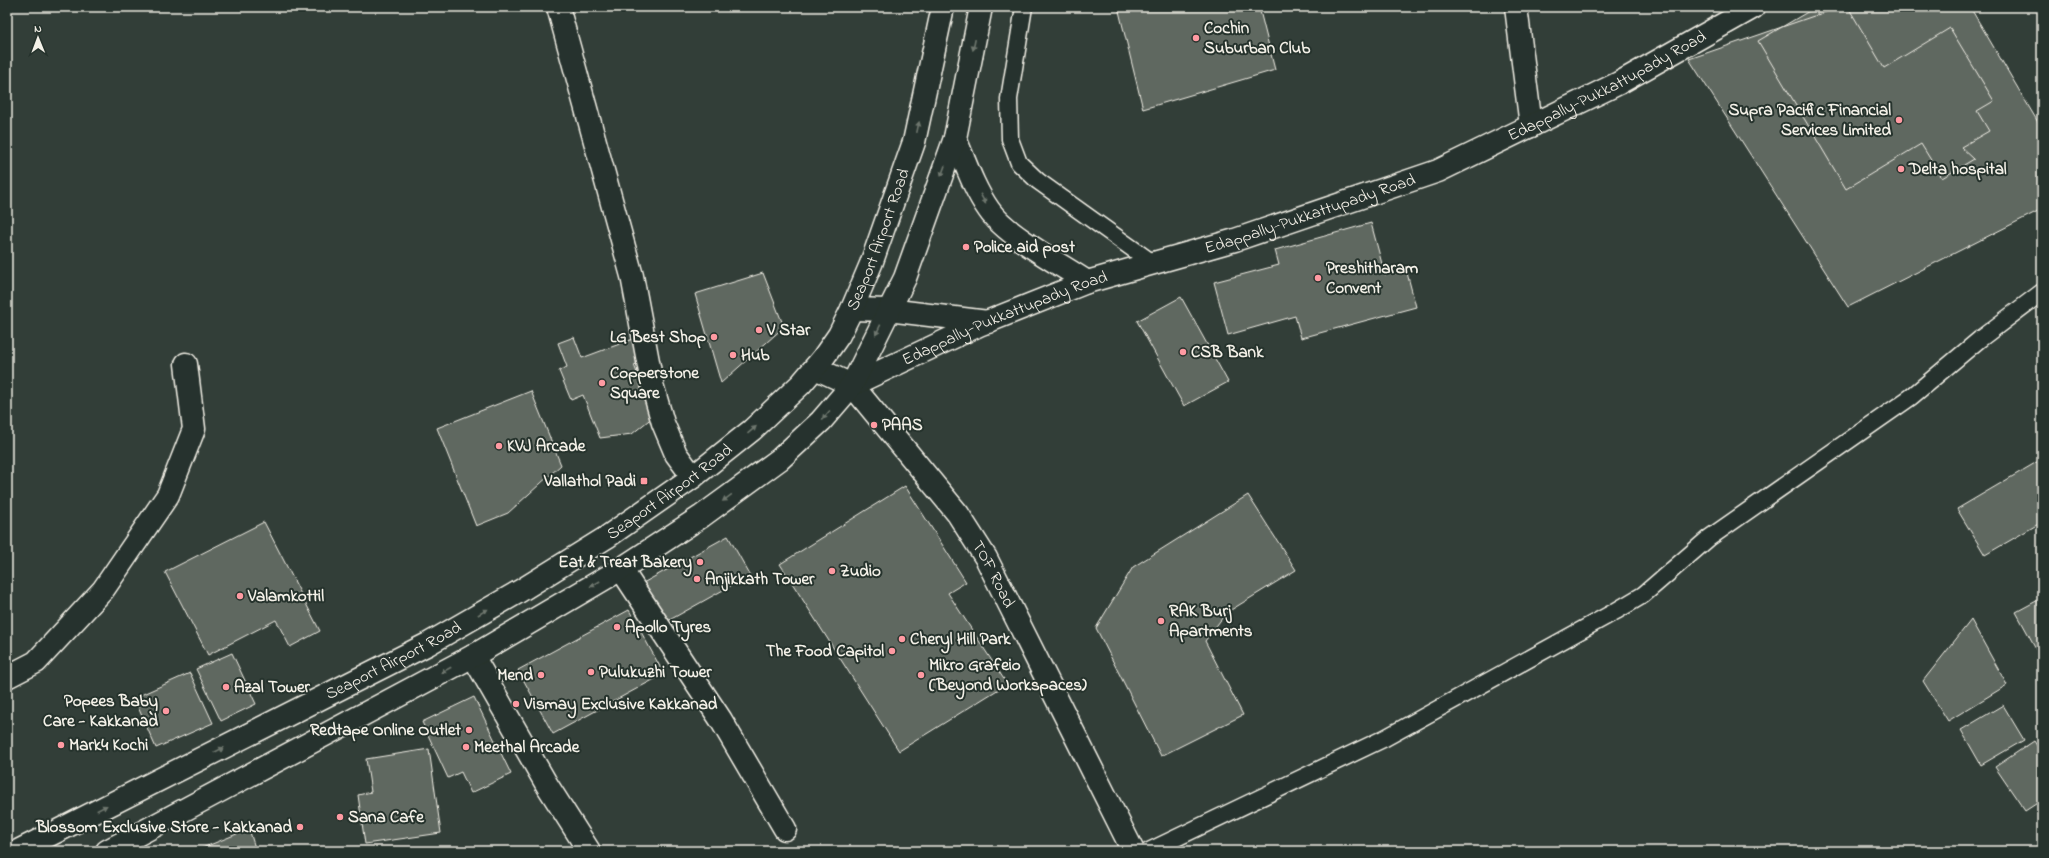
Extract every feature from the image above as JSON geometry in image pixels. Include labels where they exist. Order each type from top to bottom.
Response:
[{"type":"main road","points":[[558,7],[632,276],[653,388],[663,423],[676,454],[693,477]]},
{"type":"main road","name":"Seaport Airport Road","points":[[18,851],[428,644],[520,591],[607,537],[693,477],[752,430],[801,384],[815,368],[839,336],[852,309],[871,264],[914,142],[943,7]]},
{"type":"main road","name":"Seaport Airport Road","points":[[107,851],[472,656],[621,569],[702,516],[780,459],[821,422],[852,385],[905,278],[955,138],[981,7]]},
{"type":"main road","points":[[1516,7],[1531,126]]},
{"type":"main road","name":"Edappally-Pukkattupady Road","points":[[852,385],[988,322],[1087,282],[1242,238],[1438,172],[1619,83],[1754,7]]},
{"type":"main road","points":[[955,138],[974,184],[989,211],[1007,229],[1087,282]]},
{"type":"main road","points":[[852,309],[888,310],[988,322]]},
{"type":"main road","points":[[7,677],[36,662],[103,590],[168,495],[194,429],[186,364]]},
{"type":"main road","points":[[815,368],[852,385]]},
{"type":"main road","name":"TOF Road","points":[[852,385],[958,514],[986,558],[1133,851]]},
{"type":"main road","points":[[621,569],[721,720],[785,829]]},
{"type":"main road","points":[[472,656],[547,785],[589,851]]},
{"type":"lane","points":[[1024,7],[1009,99],[1010,139],[1019,163],[1038,181],[1154,264]]},
{"type":"lane","points":[[1149,851],[1385,738],[1636,599],[1709,538],[1912,396],[1980,339],[2042,292]]},
{"type":"building","name":"Cochin Suburban Club","points":[[1118,7],[1259,7],[1275,70],[1143,109]]},
{"type":"building","points":[[1816,7],[1848,7],[1884,68],[1950,28],[1994,101],[1977,111],[1989,131],[1961,147],[1974,159],[1942,178],[1921,144],[1846,189],[1758,41]]},
{"type":"building","name":"Delta hospital","points":[[1840,7],[1970,7],[2042,129],[2042,209],[1848,307],[1689,59]]},
{"type":"building","name":"Preshitharam Convent","points":[[1371,223],[1385,275],[1406,269],[1416,307],[1301,338],[1295,316],[1228,335],[1214,282],[1279,265],[1275,250]]},
{"type":"building","name":"Hub","points":[[763,273],[784,327],[721,383],[695,294]]},
{"type":"building","name":"CSB Bank","points":[[1181,297],[1228,382],[1184,406],[1137,321]]},
{"type":"building","name":"Copperstone Square","points":[[574,337],[582,358],[633,339],[642,362],[634,365],[654,416],[632,434],[600,438],[583,395],[571,400],[559,371],[567,367],[558,343]]},
{"type":"building","name":"KVJ Arcade","points":[[531,391],[561,465],[508,513],[476,526],[437,428]]},
{"type":"building","points":[[2042,459],[2042,522],[1985,555],[1957,509]]},
{"type":"building","name":"Cheryl Hill Park","points":[[905,486],[966,582],[948,593],[1007,684],[899,751],[780,564]]},
{"type":"building","name":"RAK Burj Apartments","points":[[1248,495],[1296,570],[1226,613],[1205,641],[1243,715],[1161,756],[1096,628],[1133,567]]},
{"type":"building","name":"Valamkottil","points":[[264,522],[320,631],[290,647],[276,620],[208,655],[165,572]]},
{"type":"building","name":"Anjikkath Tower","points":[[728,536],[750,575],[666,622],[643,583]]},
{"type":"building","points":[[2042,598],[2042,650],[2038,652],[2016,612]]},
{"type":"building","name":"Pulukuzhi Tower","points":[[629,610],[664,674],[553,734],[518,670]]},
{"type":"building","points":[[1971,620],[2007,685],[1948,721],[1923,681]]},
{"type":"building","name":"Azal Tower","points":[[232,653],[256,704],[221,721],[196,669]]},
{"type":"building","points":[[190,673],[213,723],[156,748],[134,698]]},
{"type":"building","name":"Meethal Arcade","points":[[474,697],[511,774],[471,793],[461,772],[448,778],[422,722]]},
{"type":"building","points":[[2003,705],[2024,740],[1981,765],[1961,730]]},
{"type":"building","points":[[2034,741],[2042,753],[2042,800],[2025,811],[1995,767]]},
{"type":"building","points":[[429,749],[441,833],[365,844],[358,795],[371,792],[366,759]]},
{"type":"building","points":[[249,829],[256,851],[195,851]]},
{"type":"place","name":"Cochin Suburban Club","points":[[1196,38]]},
{"type":"place","name":"Supra Pacific Financial Services Limited","points":[[1899,120]]},
{"type":"place","name":"Delta hospital","points":[[1901,169]]},
{"type":"place","name":"Police aid post","points":[[966,247]]},
{"type":"place","name":"Preshitharam Convent","points":[[1318,278]]},
{"type":"place","name":"V Star","points":[[759,330]]},
{"type":"place","name":"LG Best Shop","points":[[714,337]]},
{"type":"place","name":"CSB Bank","points":[[1183,352]]},
{"type":"place","name":"Hub","points":[[733,355]]},
{"type":"place","name":"Copperstone Square","points":[[602,383]]},
{"type":"place","name":"PAAS","points":[[874,425]]},
{"type":"place","name":"KVJ Arcade","points":[[499,446]]},
{"type":"place","name":"Vallathol Padi","points":[[644,481]]},
{"type":"place","name":"Eat & Treat Bakery","points":[[700,562]]},
{"type":"place","name":"Zudio","points":[[832,571]]},
{"type":"place","name":"Anjikkath Tower","points":[[697,579]]},
{"type":"place","name":"Valamkottil","points":[[240,596]]},
{"type":"place","name":"RAK Burj Apartments","points":[[1161,621]]},
{"type":"place","name":"Apollo Tyres","points":[[617,627]]},
{"type":"place","name":"Cheryl Hill Park","points":[[902,639]]},
{"type":"place","name":"The Food Capitol","points":[[892,651]]},
{"type":"place","name":"Pulukuzhi Tower","points":[[591,672]]},
{"type":"place","name":"Mend","points":[[541,675]]},
{"type":"place","name":"Mikro Grafeio (Beyond Workspaces)","points":[[921,675]]},
{"type":"place","name":"Azal Tower","points":[[226,687]]},
{"type":"place","name":"Vismay Exclusive Kakkanad","points":[[516,704]]},
{"type":"place","name":"Popees Baby Care - Kakkanad","points":[[166,711]]},
{"type":"place","name":"Redtape Online Outlet","points":[[469,730]]},
{"type":"place","name":"Mark4 Kochi","points":[[61,745]]},
{"type":"place","name":"Meethal Arcade","points":[[466,747]]},
{"type":"place","name":"Sana Cafe","points":[[340,817]]},
{"type":"place","name":"Blossom Exclusive Store - Kakkanad","points":[[300,827]]}]
